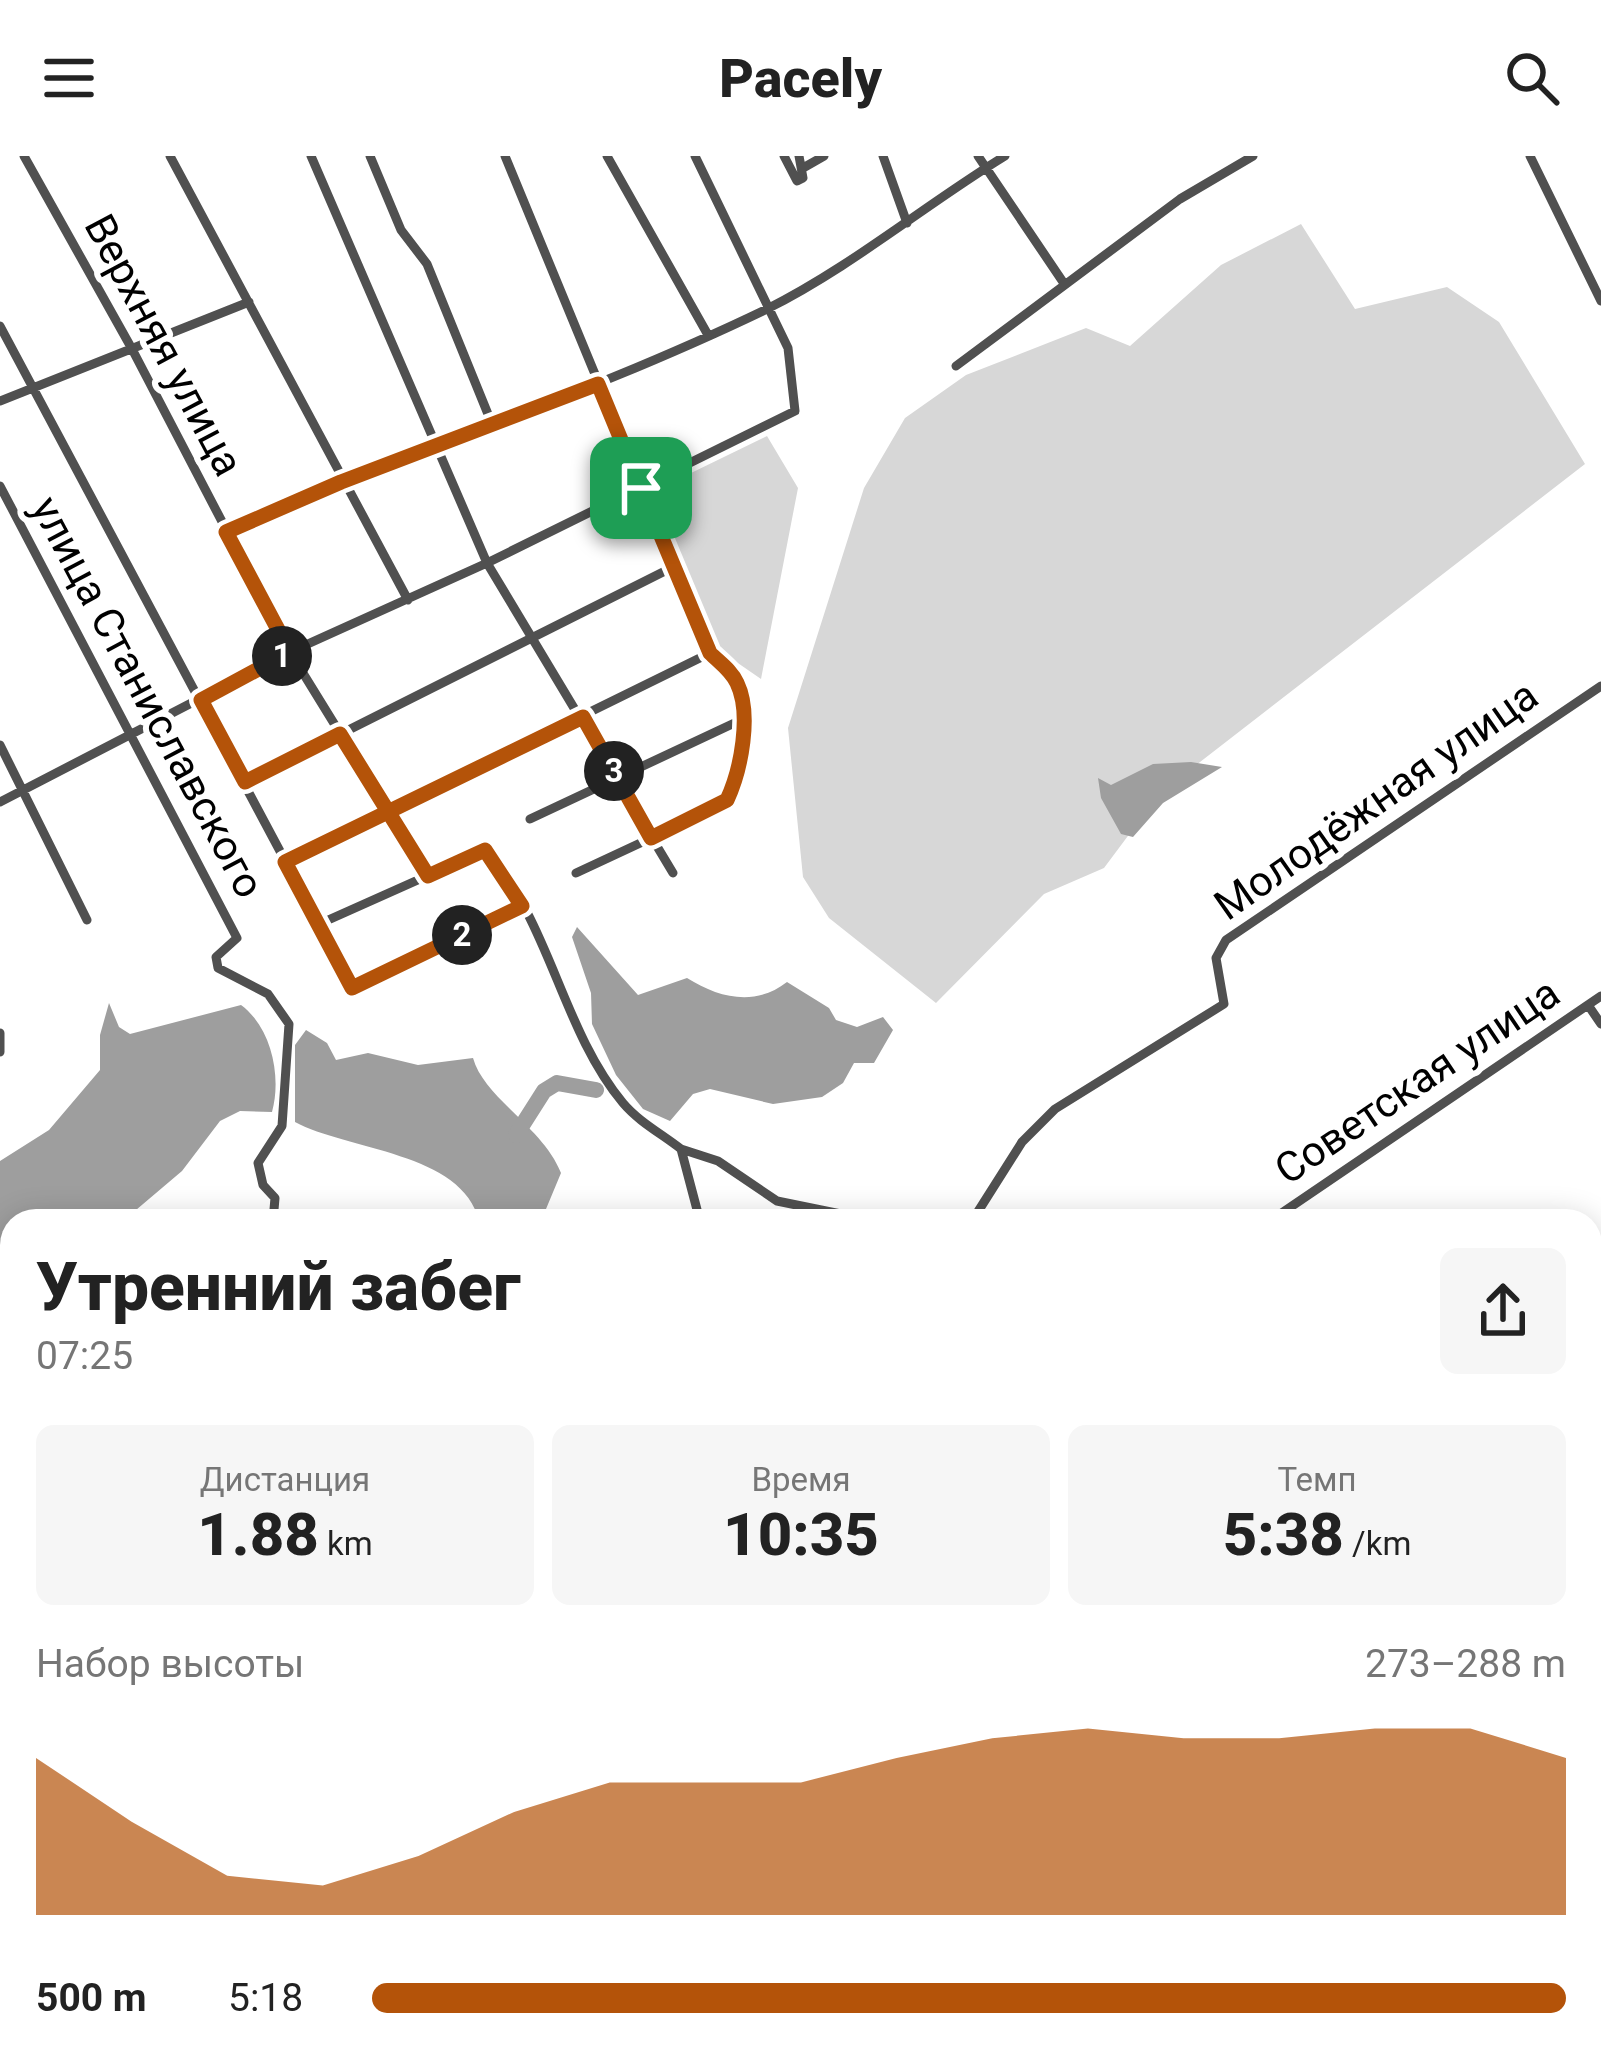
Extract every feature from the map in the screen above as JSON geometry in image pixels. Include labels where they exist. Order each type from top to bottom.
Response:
[{"type":"street","name":"Верхняя улица","points":[[24,156],[133,349],[290,652],[428,876]]},
{"type":"street","points":[[170,156],[341,482],[409,600]]},
{"type":"street","points":[[311,156],[487,563],[673,873]]},
{"type":"street","points":[[370,156],[400,230],[427,264],[492,424]]},
{"type":"street","points":[[505,156],[710,653],[736,681],[743,719],[731,793],[724,804],[576,873]]},
{"type":"street","points":[[607,156],[708,335]]},
{"type":"street","points":[[0,802],[290,652],[487,563],[795,411],[792,366],[771,307],[695,156]]},
{"type":"street","points":[[784,156],[791,178],[803,178],[801,162],[824,156]]},
{"type":"street","points":[[883,156],[908,223]]},
{"type":"street","points":[[979,156],[1064,282]]},
{"type":"street","points":[[226,532],[341,482],[598,384],[771,307],[1006,156]]},
{"type":"street","points":[[956,366],[1180,199],[1253,156]]},
{"type":"street","points":[[1530,156],[1601,301]]},
{"type":"street","points":[[0,401],[249,302]]},
{"type":"street","points":[[0,326],[352,988],[522,906]]},
{"type":"street","name":"улица Станиславского","points":[[0,486],[237,938],[216,957],[218,968],[268,994],[290,1024],[282,1126],[258,1163],[263,1185],[275,1198],[274,1209]]},
{"type":"street","points":[[245,782],[675,566]]},
{"type":"street","points":[[285,862],[710,653]]},
{"type":"street","name":"Молодёжная улица","points":[[980,1209],[1022,1142],[1055,1109],[1224,1004],[1216,958],[1226,940],[1601,686]]},
{"type":"street","points":[[530,818],[743,719]]},
{"type":"street","points":[[0,746],[87,920]]},
{"type":"street","points":[[317,925],[485,850],[522,906],[607,1080],[634,1114],[681,1149],[718,1160],[777,1201],[801,1209]]},
{"type":"street","name":"Советская улица","points":[[1288,1209],[1601,996]]},
{"type":"street","points":[[1588,1005],[1601,1024]]},
{"type":"street","points":[[0,1034],[1,1049]]},
{"type":"street","points":[[681,1149],[697,1209]]},
{"type":"shaded area","points":[[1301,224],[1355,309],[1447,287],[1499,322],[1585,464],[1160,793],[1104,868],[1044,894],[936,1003],[829,918],[803,877],[788,728],[864,488],[905,418],[966,375],[1086,328],[1130,346],[1221,265]]},
{"type":"shaded area","points":[[767,436],[798,488],[761,679],[719,650],[652,492]]},
{"type":"shaded area","points":[[1191,762],[1222,767],[1163,803],[1133,837],[1121,834],[1101,798],[1098,778],[1111,785],[1153,764]]},
{"type":"shaded area","points":[[577,927],[638,995],[687,978],[737,997],[762,995],[787,982],[829,1008],[836,1020],[857,1027],[883,1017],[893,1030],[874,1063],[854,1063],[843,1083],[822,1097],[773,1104],[710,1089],[693,1094],[670,1121],[643,1109],[616,1075],[592,1024],[591,993],[572,937]]},
{"type":"shaded area","points":[[109,1003],[119,1027],[130,1034],[241,1005],[267,1039],[276,1083],[272,1112],[240,1111],[220,1121],[182,1171],[137,1209],[0,1209],[0,1161],[49,1130],[100,1070],[100,1035]]},
{"type":"shaded area","points":[[306,1030],[327,1043],[336,1060],[368,1053],[418,1065],[473,1058],[489,1086],[553,1156],[561,1173],[546,1209],[474,1209],[451,1180],[427,1167],[295,1122],[295,1045]]},
{"type":"waterway","points":[[516,1135],[544,1091],[557,1083],[596,1090]]},
{"type":"route","points":[[641,488],[598,384],[341,482],[226,532],[290,652],[201,700],[245,782],[340,734],[391,811],[428,876],[485,850],[522,906],[352,988],[285,862],[391,811],[583,717],[651,838],[727,800],[742,734],[742,698],[729,670],[710,653],[641,488]]}]
